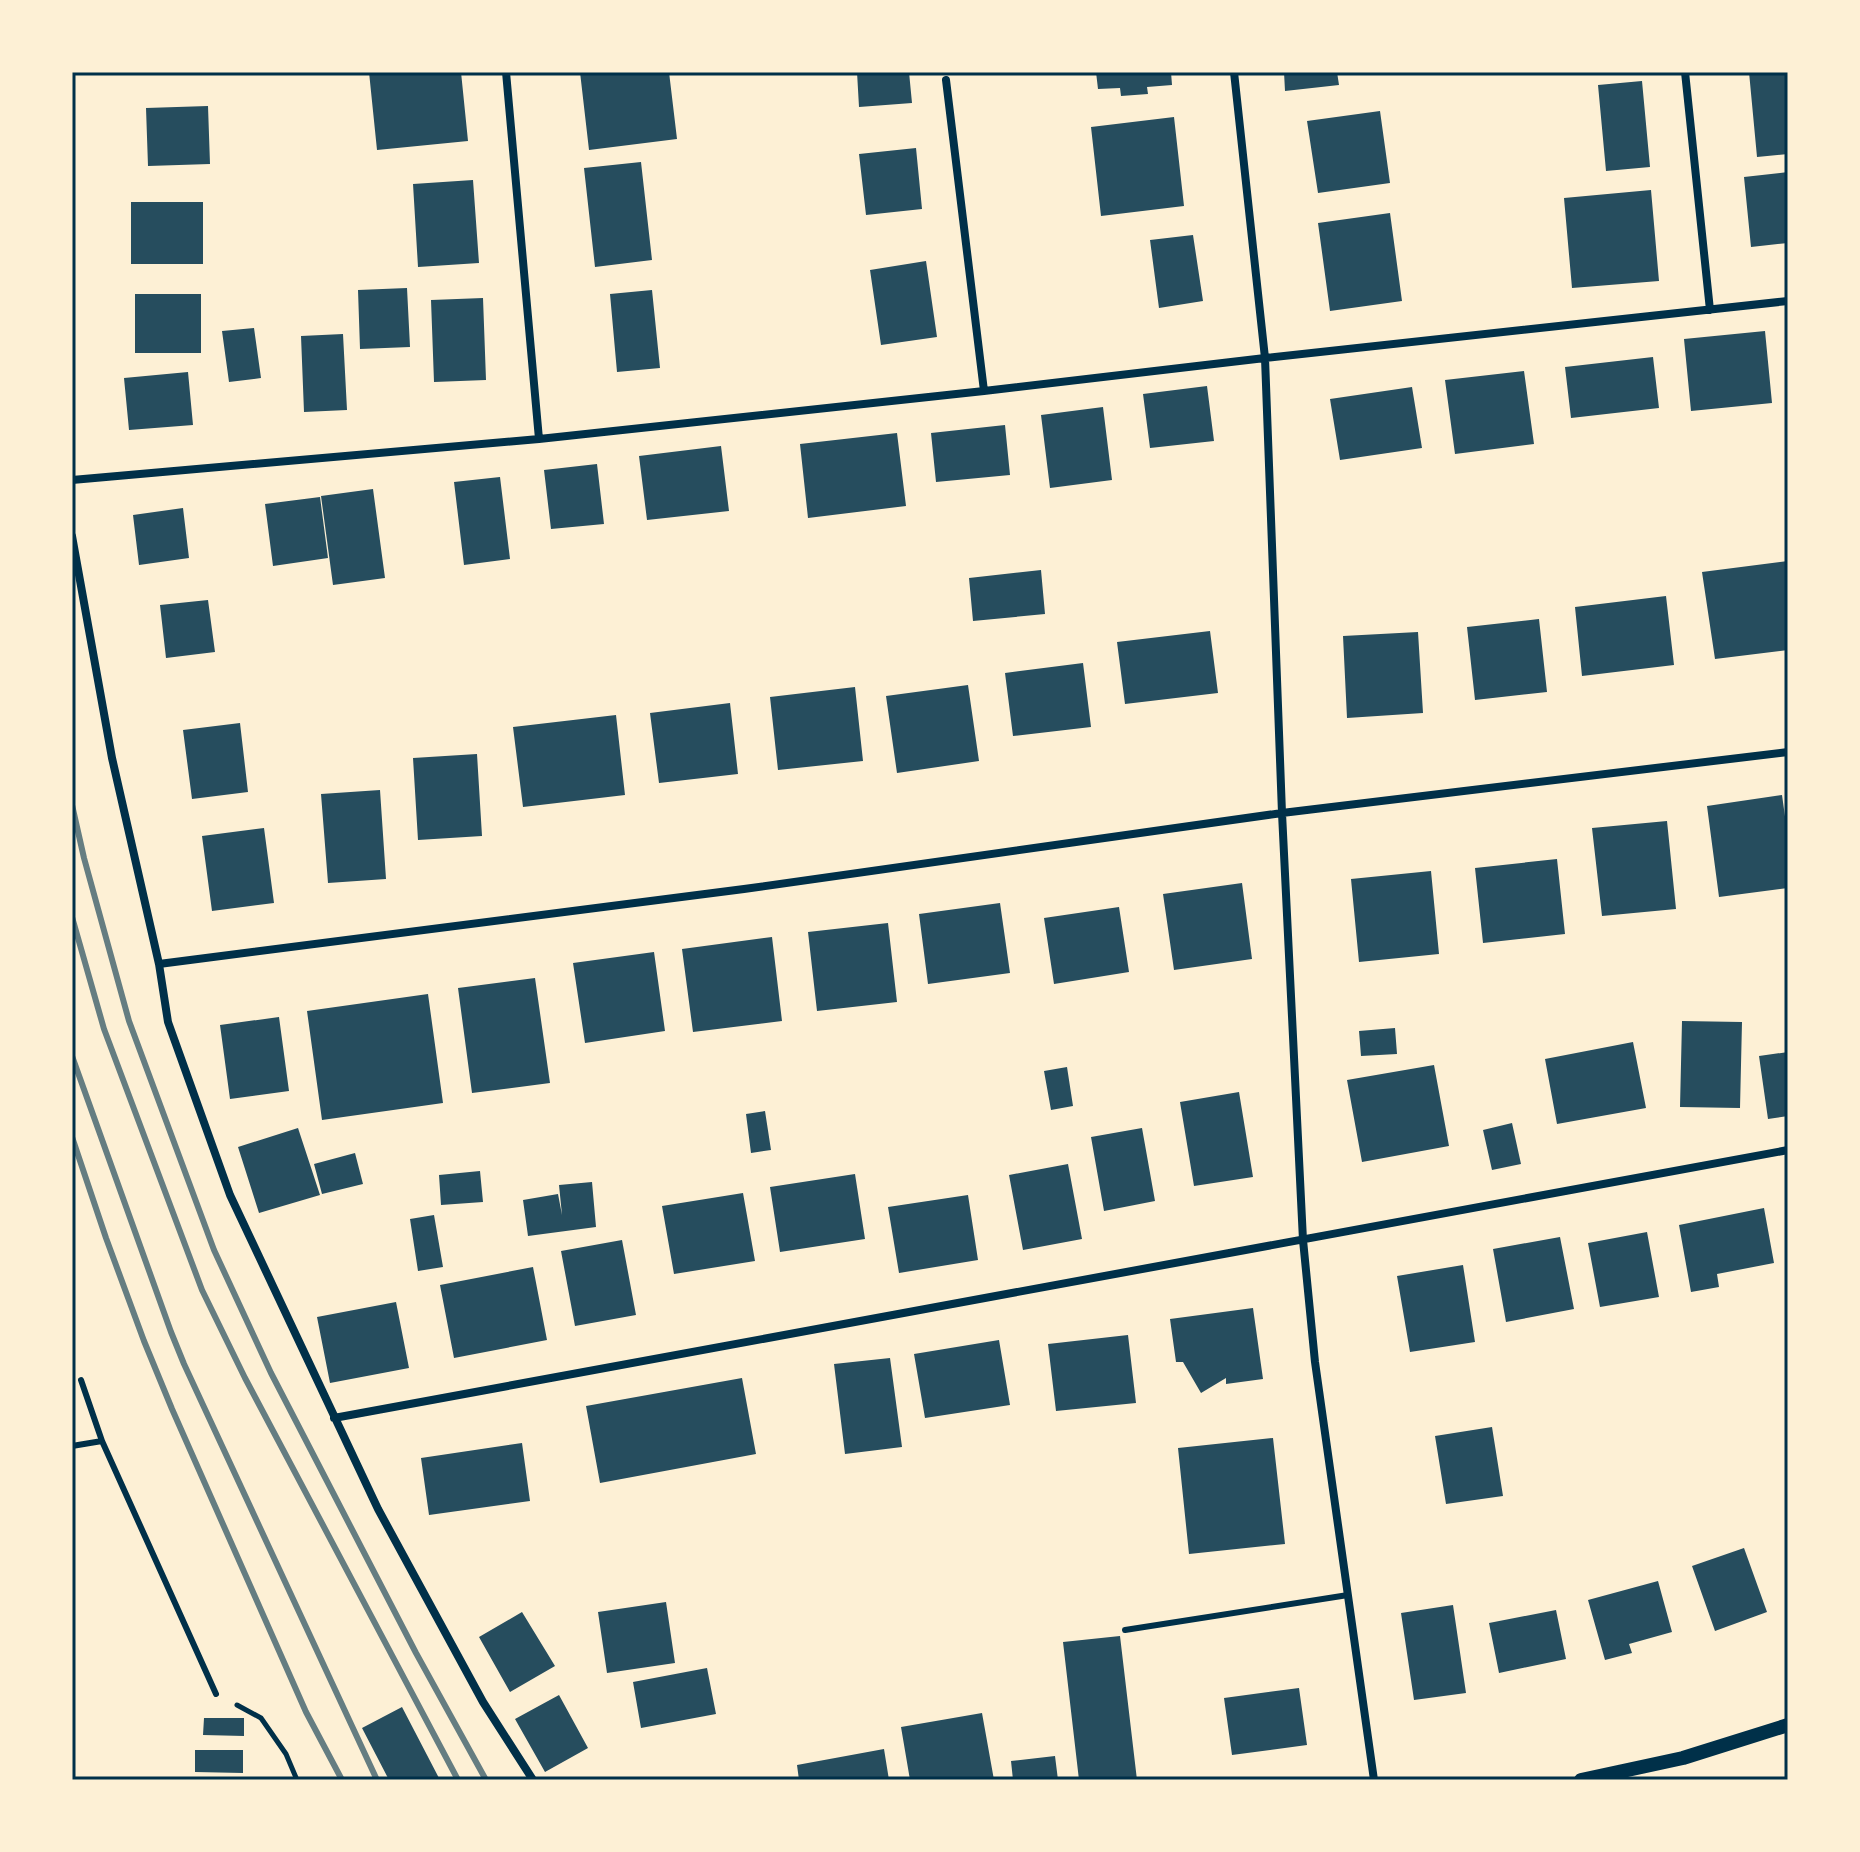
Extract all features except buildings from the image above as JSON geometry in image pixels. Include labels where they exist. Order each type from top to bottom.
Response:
[{"type":"street","points":[[506,72],[539,439]]},
{"type":"street","points":[[1234,72],[1265,358],[1282,813],[1303,1240],[1315,1362],[1374,1780]]},
{"type":"street","points":[[1685,72],[1710,310]]},
{"type":"street","points":[[946,80],[984,391]]},
{"type":"street","points":[[72,480],[539,439],[1788,301]]},
{"type":"street","points":[[72,536],[112,758],[159,964],[168,1022],[230,1195],[378,1509],[483,1702],[533,1780]]},
{"type":"street","points":[[159,964],[744,889],[1282,813],[1788,752]]},
{"type":"street","points":[[334,1418],[1788,1150]]},
{"type":"street","points":[[1581,1780],[1683,1758],[1788,1725]]},
{"type":"lane","points":[[81,1380],[102,1441],[216,1694]]},
{"type":"lane","points":[[72,1446],[102,1441]]},
{"type":"lane","points":[[1125,1630],[1348,1595]]},
{"type":"path","points":[[216,1694],[261,1718],[286,1754],[297,1780]]},
{"type":"railway","points":[[72,805],[129,1021],[214,1250],[271,1373],[416,1653],[486,1780]]},
{"type":"railway","points":[[72,917],[104,1029],[202,1290],[245,1378],[458,1780]]},
{"type":"railway","points":[[72,1056],[184,1364],[377,1780]]},
{"type":"railway","points":[[72,1137],[106,1238],[172,1409],[306,1712],[342,1780]]}]
